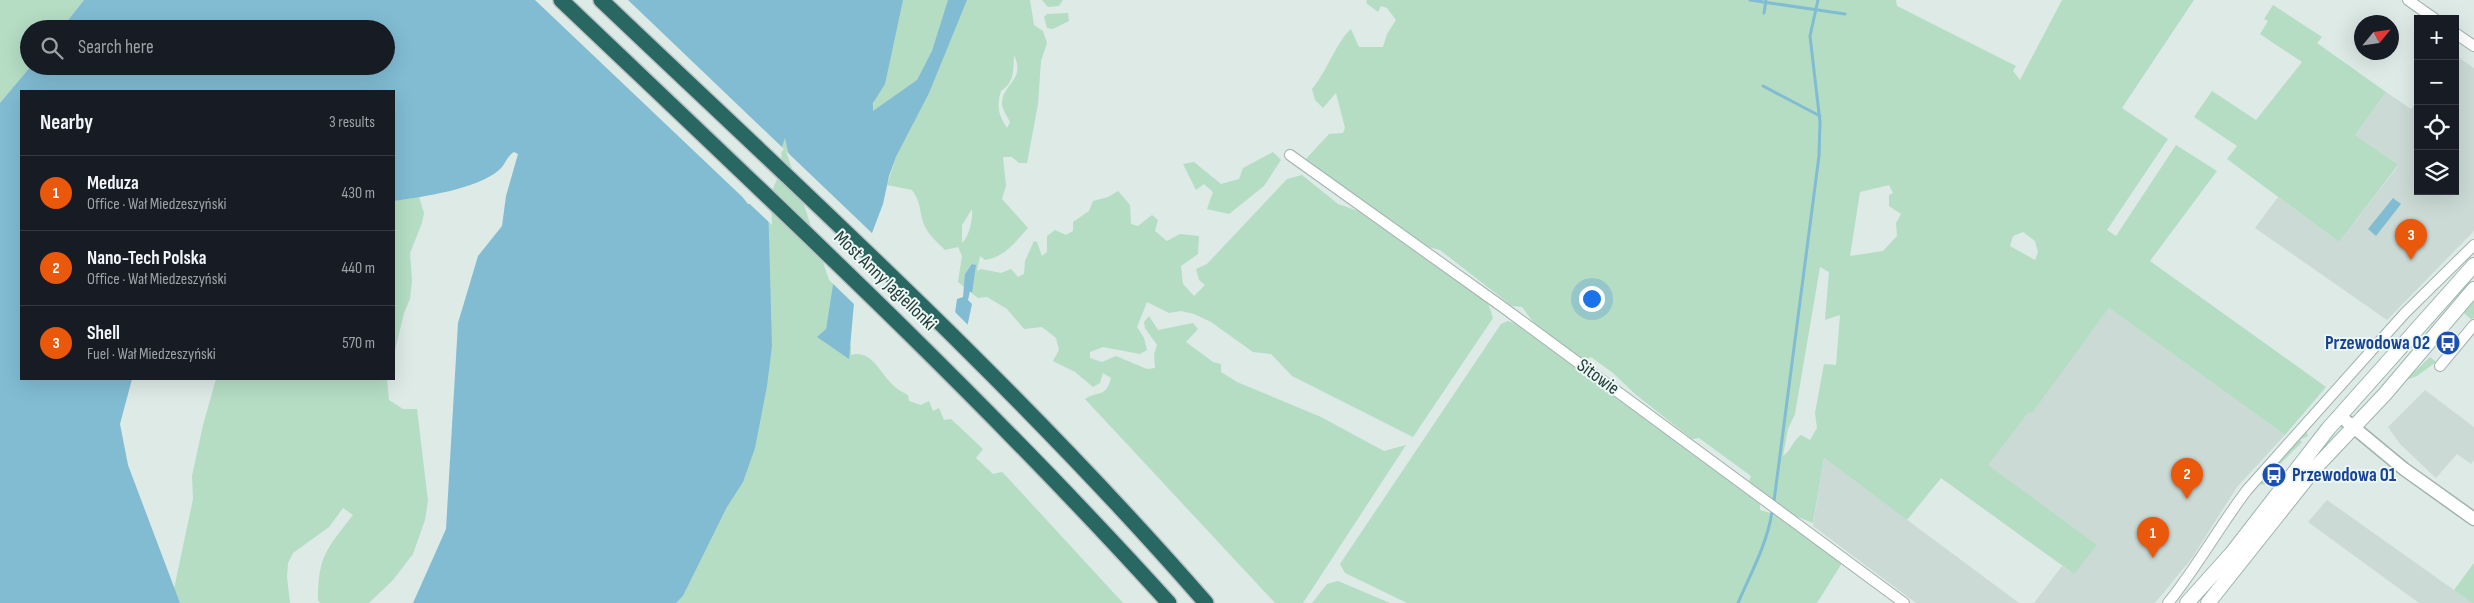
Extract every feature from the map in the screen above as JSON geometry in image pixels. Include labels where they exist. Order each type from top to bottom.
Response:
[{"type":"highway","name":"Most Anny Jagiellonki","points":[[562,0],[952,374],[1053,477],[1169,603]]},
{"type":"highway","name":"Most Anny Jagiellonki","points":[[601,0],[999,382],[1116,504],[1206,603]]},
{"type":"main road","points":[[2187,603],[2232,553],[2340,416],[2474,265]]},
{"type":"main road","points":[[2208,603],[2308,477],[2394,383],[2474,290]]},
{"type":"street","points":[[2408,0],[2429,15]]},
{"type":"street","points":[[2459,36],[2474,46]]},
{"type":"street","name":"Sitowie","points":[[1290,155],[1504,308],[1904,603]]},
{"type":"street","points":[[2168,603],[2203,556],[2224,521],[2247,490],[2405,313],[2474,245]]},
{"type":"street","points":[[2440,366],[2474,325]]},
{"type":"street","points":[[2340,416],[2404,469],[2474,519]]},
{"type":"shaded area","points":[[2459,58],[2474,68],[2474,231],[2387,320],[2255,228],[2278,197],[2339,242],[2398,166],[2355,135],[2386,92],[2411,109],[2414,106],[2414,195],[2459,195]]},
{"type":"shaded area","points":[[2109,308],[2285,435],[2237,487],[2192,558],[2155,603],[2034,603],[2062,566],[2074,574],[1987,465],[2030,411],[2032,412]]},
{"type":"shaded area","points":[[2425,390],[2474,427],[2474,460],[2471,464],[2457,454],[2436,478],[2400,444],[2388,427]]},
{"type":"shaded area","points":[[1824,458],[2019,603],[1916,603],[1813,526]]},
{"type":"shaded area","points":[[2327,500],[2472,603],[2419,603],[2308,522]]},
{"type":"green space","points":[[0,0],[84,0],[68,20],[20,20],[20,75],[23,75],[0,103]]},
{"type":"green space","points":[[885,0],[1030,0],[1034,25],[1043,31],[1047,43],[1041,61],[1038,104],[1027,163],[1019,163],[1012,157],[1003,157],[1006,186],[1002,199],[1028,228],[1009,248],[998,256],[985,260],[980,256],[977,271],[981,269],[1001,273],[1011,269],[1018,277],[1024,274],[1025,261],[1034,241],[1037,242],[1042,256],[1047,252],[1047,236],[1055,230],[1066,235],[1073,231],[1073,222],[1089,211],[1093,201],[1108,197],[1118,191],[1130,205],[1131,224],[1138,226],[1152,215],[1158,220],[1155,231],[1167,241],[1180,234],[1199,236],[1198,254],[1181,266],[1183,284],[1194,296],[1205,285],[1199,280],[1196,269],[1207,264],[1287,179],[1302,175],[1338,204],[1358,211],[1488,303],[1493,318],[1413,437],[1292,376],[1271,354],[1253,352],[1211,322],[1194,314],[1181,311],[1169,313],[1147,302],[1137,327],[1144,338],[1147,350],[1140,354],[1103,347],[1090,352],[1090,358],[1102,362],[1116,356],[1147,369],[1155,368],[1154,354],[1157,345],[1145,328],[1144,322],[1149,316],[1158,330],[1193,323],[1198,329],[1186,342],[1213,362],[1221,364],[1221,372],[1237,382],[1321,417],[1384,451],[1406,445],[1303,603],[1275,603],[1085,399],[1104,391],[1111,378],[1103,373],[1100,383],[1093,387],[1075,372],[1053,361],[1059,350],[1056,338],[1042,327],[1024,329],[1007,309],[987,297],[978,298],[958,282],[962,256],[958,247],[945,250],[930,234],[923,222],[918,202],[912,190],[887,185],[896,157],[914,122],[870,136]],"holes":[[[1014,55],[1017,63],[1016,76],[1003,96],[1002,103],[1010,122],[1007,128],[1000,115],[999,102],[1001,91],[1011,80]],[[972,209],[970,226],[967,236],[962,243],[962,225]]]},
{"type":"green space","points":[[1042,0],[1063,0],[1059,6],[1048,7]]},
{"type":"green space","points":[[1367,0],[1896,0],[1897,6],[2016,66],[2013,71],[2020,80],[2062,0],[2194,0],[2122,108],[2168,139],[2107,230],[2116,236],[2176,145],[2217,171],[2150,261],[2326,387],[2285,435],[2109,308],[2032,413],[2029,412],[1988,465],[2097,545],[2074,574],[1941,478],[1907,520],[1824,458],[1813,523],[1788,513],[1749,481],[1751,476],[1699,438],[1692,439],[1635,394],[1613,373],[1591,357],[1582,363],[1537,327],[1522,307],[1512,306],[1440,250],[1424,246],[1306,159],[1329,134],[1343,133],[1345,128],[1336,93],[1323,108],[1315,100],[1312,89],[1341,41],[1351,29],[1359,47],[1383,47],[1387,34],[1396,20],[1387,8],[1381,6],[1378,12],[1366,3]],"holes":[[[1889,185],[1893,193],[1889,195],[1889,206],[1901,214],[1896,223],[1897,236],[1883,251],[1850,256],[1860,192]],[[2023,232],[2035,241],[2038,252],[2035,260],[2010,246],[2013,236]],[[1820,267],[1829,272],[1825,320],[1840,315],[1836,365],[1824,364],[1815,413],[1817,428],[1810,440],[1801,435],[1798,437],[1783,456],[1788,429],[1795,414]]]},
{"type":"green space","points":[[2273,5],[2322,37],[2317,43],[2386,92],[2355,135],[2398,165],[2339,242],[2227,159],[2237,146],[2194,117],[2212,91],[2256,120],[2302,62],[2260,34],[2268,21],[2264,19]]},
{"type":"green space","points":[[1068,13],[1069,21],[1053,29],[1047,28],[1044,17],[1047,14]]},
{"type":"green space","points":[[792,83],[833,284],[826,329],[851,346],[851,355],[858,354],[870,359],[894,386],[908,395],[909,401],[921,405],[929,401],[933,411],[939,408],[944,420],[951,419],[983,449],[976,458],[993,474],[1002,472],[1123,603],[676,603],[683,596],[727,507],[742,461],[768,200],[782,168],[781,148]]},
{"type":"green space","points":[[1273,152],[1281,160],[1264,186],[1229,214],[1207,209],[1213,192],[1204,184],[1196,190],[1183,164],[1194,162],[1221,184],[1239,179],[1243,168]]},
{"type":"green space","points":[[419,197],[424,213],[410,253],[412,280],[410,299],[404,313],[395,350],[395,201]]},
{"type":"green space","points":[[2474,300],[2474,317],[2472,320],[2464,313]]},
{"type":"green space","points":[[1508,321],[1514,323],[1760,504],[1760,510],[1778,515],[1842,563],[1817,603],[1407,603],[1345,573],[1340,564],[1501,324]]},
{"type":"green space","points":[[2430,357],[2436,362],[2417,376],[2406,380]]},
{"type":"green space","points":[[216,380],[387,380],[389,400],[403,409],[417,409],[428,501],[425,520],[413,554],[393,580],[369,603],[320,603],[318,600],[318,585],[322,562],[331,545],[353,515],[343,508],[329,527],[293,553],[288,563],[287,577],[290,603],[180,603],[174,589],[193,499],[192,476],[203,425]]},
{"type":"green space","points":[[2306,430],[2308,436],[2300,440],[2302,442],[2281,463],[2265,485],[2258,484]]},
{"type":"green space","points":[[2474,563],[2474,603],[2472,603],[2454,590]]},
{"type":"green space","points":[[1338,581],[1390,603],[1312,603],[1327,584]]},
{"type":"water","points":[[84,0],[903,0],[885,84],[873,103],[873,111],[917,80],[932,51],[948,0],[967,0],[929,93],[896,157],[889,176],[883,204],[872,233],[854,303],[849,359],[817,337],[826,329],[833,284],[791,165],[785,138],[782,147],[741,195],[748,204],[768,200],[772,346],[767,386],[755,448],[743,482],[727,507],[683,596],[676,603],[413,603],[446,529],[458,323],[478,256],[502,226],[506,196],[518,154],[514,152],[499,170],[490,177],[478,182],[449,191],[395,201],[395,90],[20,90],[20,380],[132,380],[120,424],[128,465],[180,603],[0,603],[0,103],[23,75],[395,75],[395,20],[68,20]]},
{"type":"water","points":[[2393,198],[2401,204],[2376,236],[2368,229]]},
{"type":"water","points":[[972,264],[976,265],[972,293],[970,291],[968,300],[972,304],[965,337],[953,327],[957,299],[963,297],[965,274]]},
{"type":"pier","points":[[535,0],[628,0],[784,149],[744,196],[749,201],[768,197],[771,200],[772,225]]},
{"type":"pier","points":[[786,151],[874,235],[856,306],[829,280]]},
{"type":"pier","points":[[953,310],[970,327],[966,340],[950,327]]},
{"type":"waterway","points":[[1750,0],[1845,14]]},
{"type":"waterway","points":[[1764,13],[1766,0]]},
{"type":"waterway","points":[[1774,501],[1819,156],[1820,122],[1810,36],[1818,0]]},
{"type":"waterway","points":[[1763,86],[1820,116]]},
{"type":"waterway","points":[[1738,603],[1762,547],[1772,512]]},
{"type":"place","name":"Shell","points":[[2411,260]]},
{"type":"place","name":"Przewodowa 02","points":[[2448,343]]},
{"type":"place","name":"Przewodowa 01","points":[[2274,475]]},
{"type":"place","name":"Nano-Tech Polska","points":[[2187,499]]},
{"type":"place","name":"Meduza","points":[[2153,558]]}]
